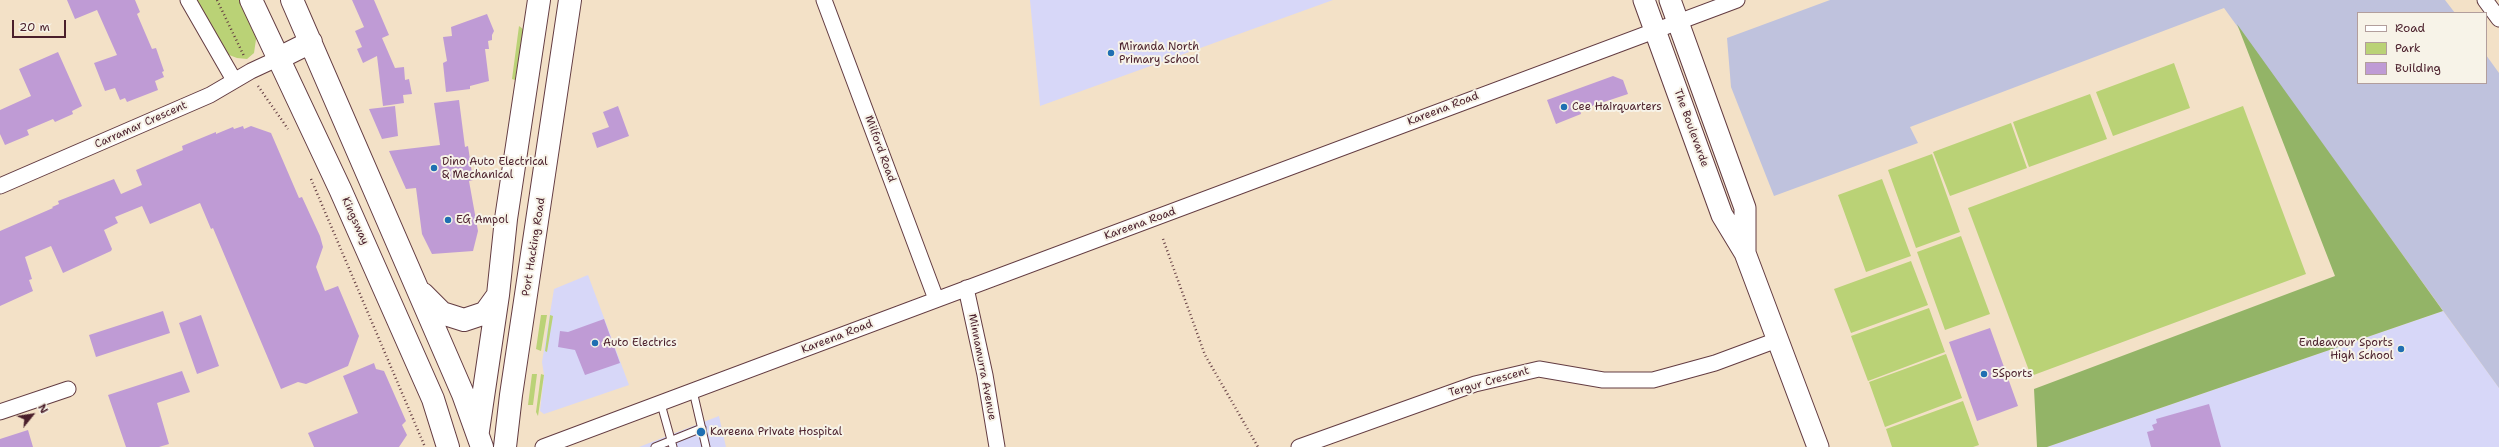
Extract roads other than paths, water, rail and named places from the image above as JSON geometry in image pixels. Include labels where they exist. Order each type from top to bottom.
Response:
[{"type":"main road","name":"Kingsway","points":[[250,0],[279,58],[340,189],[430,391],[448,447]]},
{"type":"main road","points":[[292,0],[412,278],[479,442]]},
{"type":"main road","points":[[479,442],[506,219],[539,0]]},
{"type":"main road","name":"Port Hacking Road","points":[[506,447],[511,395],[570,0]]},
{"type":"main road","name":"The Boulevarde","points":[[1644,0],[1722,215],[1745,253],[1818,447]]},
{"type":"main road","name":"The Boulevarde","points":[[1670,0],[1745,208],[1745,253]]},
{"type":"main road","points":[[279,58],[311,42]]},
{"type":"main road","points":[[412,278],[436,308],[458,319],[470,319],[484,313],[498,295]]},
{"type":"street","points":[[188,0],[234,80]]},
{"type":"street","name":"Milford Road","points":[[824,0],[936,299]]},
{"type":"street","name":"Kareena Road","points":[[543,447],[1737,0]]},
{"type":"street","points":[[2485,0],[2499,19]]},
{"type":"street","name":"Carramar Crescent","points":[[0,186],[210,95],[234,80],[279,58]]},
{"type":"street","name":"Minnamurra Avenue","points":[[966,288],[986,374],[996,447]]},
{"type":"street","name":"Tergur Crescent","points":[[1299,447],[1475,384],[1539,368],[1603,380],[1653,380],[1715,363],[1777,340]]},
{"type":"street","points":[[0,412],[68,389]]},
{"type":"lane","points":[[693,392],[706,447]]},
{"type":"lane","points":[[661,404],[672,444]]},
{"type":"lane","points":[[655,447],[672,444],[702,428]]},
{"type":"place","name":"Miranda North Primary School","points":[[1111,53]]},
{"type":"place","name":"Cee Hairquarters","points":[[1564,107]]},
{"type":"place","name":"Dino Auto Electrical & Mechanical","points":[[434,168]]},
{"type":"place","name":"EG Ampol","points":[[448,220]]},
{"type":"place","name":"Auto Electrics","points":[[595,343]]},
{"type":"place","name":"Endeavour Sports High School","points":[[2401,349]]},
{"type":"place","name":"5Sports","points":[[1984,374]]},
{"type":"place","name":"Kareena Private Hospital","points":[[701,432]]}]
